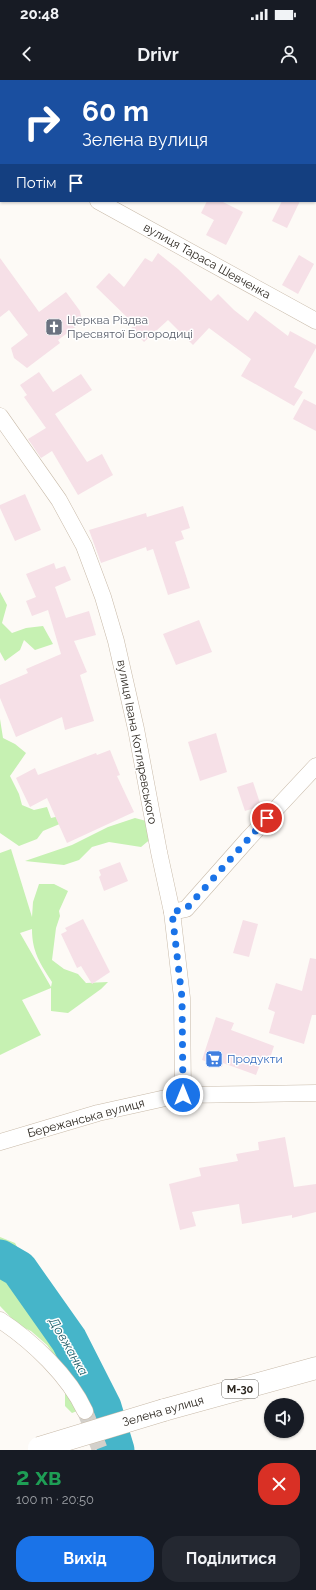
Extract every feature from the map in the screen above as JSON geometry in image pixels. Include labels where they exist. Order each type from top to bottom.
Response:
[{"type":"highway","name":"Зелена вулиця","points":[[36,1449],[164,1410],[316,1368]]},
{"type":"street","name":"вулиця Тараса Шевченка","points":[[100,202],[316,321]]},
{"type":"street","name":"вулиця Івана Котляревського","points":[[0,416],[59,500],[84,546],[103,597],[116,641],[136,729],[172,912],[182,998],[183,1095]]},
{"type":"street","points":[[172,912],[186,909],[316,766]]},
{"type":"street","name":"Бережанська вулиця","points":[[0,1142],[98,1113],[183,1095],[316,1093]]},
{"type":"street","points":[[0,1320],[47,1357],[80,1400],[85,1411]]},
{"type":"green space","points":[[0,592],[7,605],[2,623],[12,633],[26,628],[43,626],[53,644],[35,650],[24,640],[20,650],[5,661],[0,652]]},
{"type":"green space","points":[[0,719],[3,738],[15,744],[26,753],[10,776],[19,794],[22,805],[34,810],[47,807],[51,818],[68,814],[62,823],[43,831],[37,839],[19,846],[0,833]]},
{"type":"green space","points":[[135,818],[150,822],[153,837],[141,847],[109,842],[92,847],[79,860],[64,865],[25,861],[72,845],[108,827]]},
{"type":"green space","points":[[11,849],[32,917],[33,902],[39,884],[54,884],[68,891],[59,911],[60,916],[56,928],[52,960],[64,969],[78,974],[86,983],[108,982],[101,989],[68,1013],[51,1011],[51,988],[22,1000],[41,1035],[0,1055],[0,853]],"holes":[[[32,929],[35,951],[52,982],[51,987],[20,933]]]},
{"type":"green space","points":[[0,1237],[15,1243],[22,1256],[16,1276],[23,1287],[45,1293],[55,1304],[66,1326],[81,1331],[93,1349],[99,1364],[104,1386],[92,1405],[72,1413],[65,1406],[65,1393],[70,1377],[47,1345],[31,1331],[18,1325],[0,1306]]},
{"type":"building","points":[[206,202],[223,202],[243,212],[226,245],[206,235],[214,220],[201,213]]},
{"type":"building","points":[[282,202],[300,202],[287,228],[272,221]]},
{"type":"building","points":[[158,253],[178,269],[211,301],[218,294],[248,321],[255,311],[288,336],[290,331],[316,345],[316,348],[294,387],[303,392],[294,406],[241,376],[251,359],[209,328],[193,345],[168,320],[144,342],[131,328],[135,325],[96,287],[109,273],[124,287],[145,258],[152,262]]},
{"type":"building","points":[[299,255],[314,264],[298,294],[282,285]]},
{"type":"building","points":[[0,258],[39,312],[66,292],[80,311],[82,322],[58,340],[60,343],[27,368],[14,358],[11,348],[28,335],[9,310],[0,317]]},
{"type":"building","points":[[39,372],[53,392],[81,374],[92,390],[55,414],[87,462],[102,454],[113,475],[78,495],[52,451],[41,458],[28,439],[46,428],[24,397],[27,395],[20,385]]},
{"type":"building","points":[[304,399],[316,405],[316,431],[293,419]]},
{"type":"building","points":[[25,494],[41,530],[15,541],[0,505]]},
{"type":"building","points":[[183,506],[190,528],[181,531],[184,539],[175,542],[190,588],[168,595],[153,549],[147,551],[146,547],[101,563],[89,530],[146,513],[147,517]]},
{"type":"building","points":[[54,563],[56,569],[65,566],[71,580],[55,587],[66,618],[89,611],[96,635],[74,641],[87,672],[80,675],[94,721],[65,730],[62,717],[16,737],[0,698],[0,685],[28,673],[26,669],[61,654],[48,610],[32,616],[26,601],[36,597],[26,574]]},
{"type":"building","points":[[199,620],[212,652],[176,665],[163,634]]},
{"type":"building","points":[[216,733],[227,772],[200,781],[188,742]]},
{"type":"building","points":[[110,750],[120,775],[117,776],[134,812],[67,843],[47,798],[30,807],[16,778],[35,768],[38,775],[96,753],[97,755]]},
{"type":"building","points":[[253,782],[261,806],[245,811],[237,787]]},
{"type":"building","points":[[120,862],[128,881],[104,891],[99,877],[101,875],[99,870]]},
{"type":"building","points":[[83,919],[110,972],[92,984],[81,966],[77,968],[61,934],[67,931],[65,928]]},
{"type":"building","points":[[243,920],[258,924],[249,957],[233,953]]},
{"type":"building","points":[[310,958],[316,959],[316,1015],[312,1015],[304,1044],[269,1033],[275,1012],[268,1009],[276,983],[302,991]]},
{"type":"building","points":[[216,1017],[234,1023],[231,1030],[274,1046],[268,1064],[261,1062],[256,1075],[223,1063],[222,1067],[202,1060]]},
{"type":"building","points":[[285,1137],[294,1187],[316,1184],[316,1212],[292,1218],[292,1215],[242,1224],[239,1204],[192,1212],[196,1226],[180,1230],[169,1184],[201,1176],[199,1168],[238,1161],[236,1154],[259,1150],[258,1142]]},
{"type":"waterway","name":"Довжанка","points":[[0,1258],[19,1269],[69,1340],[103,1407],[116,1450]]},
{"type":"tunnel","points":[[85,1411],[100,1450]]},
{"type":"place","name":"Церква Різдва Пресвятої Богородиці","points":[[54,327]]},
{"type":"place","name":"Продукти","points":[[214,1059]]},
{"type":"route","points":[[183,1095],[182,998],[172,912],[186,909],[267,818]]}]
